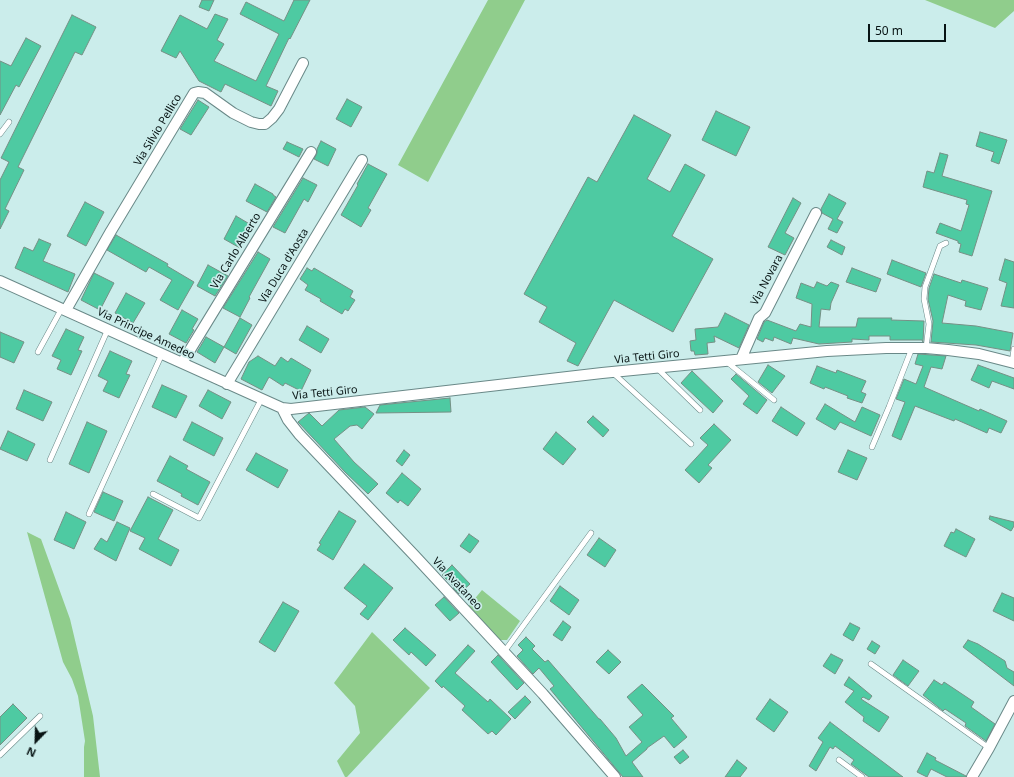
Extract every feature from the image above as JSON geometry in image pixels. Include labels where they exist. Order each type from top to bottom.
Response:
[{"type":"street","name":"Via Silvio Pellico","points":[[64,309],[194,93],[205,93],[233,113],[252,122],[265,124],[279,109],[303,63]]},
{"type":"street","name":"Via Carlo Alberto","points":[[182,363],[311,152]]},
{"type":"street","name":"Via Duca d'Aosta","points":[[227,384],[362,160]]},
{"type":"street","name":"Via Novara","points":[[741,359],[759,318],[764,313],[816,212]]},
{"type":"street","name":"Via Principe Amedeo","points":[[0,281],[261,400],[282,408]]},
{"type":"street","name":"Via Tetti Giro","points":[[282,408],[291,409],[612,372],[827,351],[926,348],[979,354],[1013,363]]},
{"type":"street","name":"Via Avataneo","points":[[282,408],[288,420],[299,434],[543,694],[615,777]]},
{"type":"street","points":[[972,777],[1014,701]]},
{"type":"lane","points":[[0,134],[9,122]]},
{"type":"lane","points":[[926,348],[929,324],[924,299],[925,287],[940,246],[946,243]]},
{"type":"lane","points":[[38,352],[64,309]]},
{"type":"lane","points":[[50,460],[108,329]]},
{"type":"lane","points":[[872,447],[912,348]]},
{"type":"lane","points":[[1013,363],[1014,349]]},
{"type":"lane","points":[[89,514],[162,354]]},
{"type":"lane","points":[[725,361],[774,400]]},
{"type":"lane","points":[[657,368],[700,410]]},
{"type":"lane","points":[[612,372],[691,444]]},
{"type":"lane","points":[[153,494],[199,518],[261,400]]},
{"type":"lane","points":[[504,652],[591,533]]},
{"type":"lane","points":[[871,664],[989,748]]},
{"type":"lane","points":[[0,755],[40,716]]},
{"type":"lane","points":[[839,760],[862,777]]},
{"type":"green space","points":[[488,0],[525,0],[428,182],[398,165]]},
{"type":"green space","points":[[925,0],[1014,0],[1014,11],[995,28]]},
{"type":"green space","points":[[27,532],[41,539],[70,619],[93,716],[100,777],[84,777],[85,741],[78,696],[72,679],[63,662]]},
{"type":"green space","points":[[482,590],[520,621],[507,640],[499,640],[467,608]]},
{"type":"green space","points":[[372,632],[430,688],[347,777],[345,777],[337,761],[360,733],[355,706],[334,683]]},
{"type":"building","points":[[202,0],[214,0],[209,11],[199,7]]},
{"type":"building","points":[[294,0],[310,0],[290,39],[289,38],[266,86],[278,91],[271,106],[225,84],[221,92],[199,81],[180,51],[176,58],[161,51],[180,15],[207,29],[215,14],[228,19],[217,40],[224,44],[214,61],[256,81],[279,34],[240,14],[246,2],[284,21]]},
{"type":"building","points":[[72,15],[96,27],[82,55],[75,52],[18,167],[24,170],[5,209],[9,211],[0,229],[0,180],[9,162],[1,158]]},
{"type":"building","points":[[26,38],[41,46],[19,87],[16,85],[0,115],[0,61],[11,66]]},
{"type":"building","points":[[347,99],[362,107],[351,127],[336,119]]},
{"type":"building","points":[[198,100],[209,107],[191,135],[180,129]]},
{"type":"building","points":[[716,111],[750,127],[736,156],[702,140]]},
{"type":"building","points":[[634,115],[671,135],[647,179],[670,192],[685,164],[705,175],[672,236],[713,259],[673,332],[614,300],[578,366],[567,361],[576,343],[539,322],[547,307],[524,294],[588,177],[597,182]]},
{"type":"building","points":[[980,132],[1007,140],[999,164],[991,161],[994,152],[976,146]]},
{"type":"building","points":[[321,141],[336,149],[328,166],[314,159]]},
{"type":"building","points":[[287,142],[303,149],[299,157],[283,149]]},
{"type":"building","points":[[940,153],[948,155],[942,176],[992,191],[972,256],[959,252],[961,244],[958,243],[958,241],[936,233],[940,223],[961,231],[969,205],[966,204],[967,200],[923,187],[927,171],[934,173]]},
{"type":"building","points":[[368,164],[387,174],[368,208],[371,210],[361,227],[341,215]]},
{"type":"building","points":[[303,178],[317,185],[308,202],[304,199],[285,233],[273,227]]},
{"type":"building","points":[[255,184],[276,197],[267,212],[246,201]]},
{"type":"building","points":[[829,194],[846,203],[837,219],[843,222],[837,233],[828,229],[833,219],[822,213],[821,209]]},
{"type":"building","points":[[793,198],[801,203],[785,233],[794,238],[785,255],[768,247]]},
{"type":"building","points":[[85,202],[104,212],[86,246],[67,236]]},
{"type":"building","points":[[236,216],[253,226],[240,248],[224,239]]},
{"type":"building","points":[[116,235],[168,264],[167,266],[194,282],[178,310],[160,300],[172,280],[149,267],[146,272],[107,250]]},
{"type":"building","points":[[39,239],[51,244],[43,261],[75,274],[68,292],[15,268],[24,247],[33,251]]},
{"type":"building","points":[[831,240],[845,247],[842,255],[827,247]]},
{"type":"building","points":[[258,252],[270,259],[240,317],[223,308]]},
{"type":"building","points":[[1005,259],[1014,262],[1014,308],[1001,306],[1007,283],[999,280]]},
{"type":"building","points":[[892,260],[926,273],[921,287],[887,274]]},
{"type":"building","points":[[208,265],[228,276],[215,296],[197,286]]},
{"type":"building","points":[[307,268],[312,271],[314,268],[353,291],[350,297],[355,300],[348,311],[345,309],[342,314],[305,290],[308,285],[300,279]]},
{"type":"building","points":[[852,268],[881,279],[876,292],[846,282]]},
{"type":"building","points":[[94,273],[114,283],[100,310],[81,300]]},
{"type":"building","points":[[934,274],[961,283],[962,280],[988,288],[981,310],[965,306],[966,301],[948,295],[942,323],[976,326],[1013,333],[1010,351],[976,345],[931,342],[933,321],[928,299],[929,288]]},
{"type":"building","points":[[817,282],[827,286],[831,282],[839,285],[831,303],[830,310],[821,309],[819,327],[856,327],[858,318],[892,318],[891,320],[924,321],[923,342],[922,340],[890,340],[890,336],[869,336],[869,340],[852,339],[852,342],[819,344],[793,338],[791,344],[774,337],[773,341],[765,338],[763,342],[757,339],[764,322],[767,320],[796,331],[800,324],[811,327],[812,304],[796,298],[801,283],[814,288]]},
{"type":"building","points":[[126,293],[145,303],[133,323],[115,313]]},
{"type":"building","points":[[182,310],[198,319],[192,329],[194,330],[186,343],[169,334]]},
{"type":"building","points":[[725,313],[749,325],[739,348],[714,336],[715,342],[707,343],[708,354],[695,355],[694,351],[691,351],[690,341],[696,340],[695,329],[718,327]]},
{"type":"building","points":[[240,318],[252,325],[236,354],[224,347]]},
{"type":"building","points":[[307,326],[329,339],[321,353],[299,340]]},
{"type":"building","points":[[66,329],[84,337],[78,350],[82,351],[71,375],[57,369],[61,360],[52,356]]},
{"type":"building","points":[[0,332],[24,342],[14,363],[0,357]]},
{"type":"building","points":[[206,337],[224,347],[215,363],[197,352]]},
{"type":"building","points":[[110,351],[132,361],[126,374],[130,375],[119,398],[103,391],[108,381],[98,376]]},
{"type":"building","points":[[918,354],[946,356],[942,369],[931,367],[924,387],[979,411],[980,409],[1007,421],[1001,433],[989,428],[987,433],[955,419],[954,421],[915,406],[901,440],[892,436],[905,402],[896,399],[904,379],[916,384],[923,366],[915,364]]},
{"type":"building","points":[[258,356],[275,366],[281,357],[288,362],[291,358],[311,370],[301,391],[285,383],[283,386],[269,377],[262,390],[241,379],[249,362]]},
{"type":"building","points":[[768,365],[785,376],[772,393],[758,382]]},
{"type":"building","points":[[978,365],[1014,378],[1014,389],[992,381],[989,388],[971,380]]},
{"type":"building","points":[[817,366],[836,373],[837,370],[866,381],[861,392],[866,394],[862,403],[847,398],[848,396],[825,387],[824,389],[810,383]]},
{"type":"building","points":[[692,371],[723,401],[713,413],[681,383]]},
{"type":"building","points":[[736,374],[767,400],[757,414],[743,404],[749,396],[731,379]]},
{"type":"building","points":[[162,385],[187,396],[176,418],[152,407]]},
{"type":"building","points":[[24,390],[52,402],[43,421],[16,409]]},
{"type":"building","points":[[208,390],[231,402],[222,419],[199,406]]},
{"type":"building","points":[[450,398],[451,412],[376,413],[380,405]]},
{"type":"building","points":[[825,404],[855,422],[862,407],[880,415],[871,436],[840,422],[835,430],[816,419]]},
{"type":"building","points":[[365,407],[374,414],[362,429],[357,425],[350,426],[334,439],[354,462],[378,484],[368,494],[298,422],[309,413],[322,426],[339,410]]},
{"type":"building","points":[[781,407],[805,423],[797,436],[772,421]]},
{"type":"building","points":[[593,416],[609,430],[603,437],[587,422]]},
{"type":"building","points":[[87,422],[107,431],[89,473],[69,464]]},
{"type":"building","points":[[192,422],[223,438],[214,456],[183,440]]},
{"type":"building","points":[[714,424],[731,440],[708,465],[712,468],[699,483],[685,470],[708,445],[700,438]]},
{"type":"building","points":[[8,431],[35,444],[27,461],[0,449]]},
{"type":"building","points":[[556,432],[576,449],[563,465],[543,449]]},
{"type":"building","points":[[404,450],[410,455],[402,466],[396,461]]},
{"type":"building","points":[[848,450],[867,458],[857,480],[838,472]]},
{"type":"building","points":[[256,453],[288,470],[278,488],[246,470]]},
{"type":"building","points":[[170,456],[188,466],[186,469],[210,482],[198,505],[181,496],[182,494],[157,481]]},
{"type":"building","points":[[402,473],[421,489],[408,506],[400,500],[398,503],[386,493]]},
{"type":"building","points":[[103,492],[123,501],[114,521],[94,512]]},
{"type":"building","points":[[148,497],[173,510],[158,539],[179,550],[171,566],[139,549],[145,538],[130,531]]},
{"type":"building","points":[[339,511],[356,521],[333,560],[317,550],[321,544],[319,543]]},
{"type":"building","points":[[66,512],[86,522],[74,549],[54,540]]},
{"type":"building","points":[[990,516],[1014,522],[1014,526],[1011,531],[989,519]]},
{"type":"building","points":[[117,522],[130,528],[116,561],[94,549],[101,538],[107,542]]},
{"type":"building","points":[[956,529],[975,539],[966,557],[944,546],[951,532],[954,533]]},
{"type":"building","points":[[469,534],[479,541],[470,553],[460,546]]},
{"type":"building","points":[[599,538],[616,550],[605,567],[587,555]]},
{"type":"building","points":[[364,564],[393,588],[368,620],[360,614],[367,606],[344,588]]},
{"type":"building","points":[[452,565],[470,584],[459,594],[442,575]]},
{"type":"building","points":[[560,586],[579,600],[569,615],[550,601]]},
{"type":"building","points":[[1002,593],[1014,598],[1014,621],[993,611]]},
{"type":"building","points":[[444,597],[459,613],[450,621],[435,605]]},
{"type":"building","points":[[283,602],[299,611],[275,652],[259,642]]},
{"type":"building","points":[[563,621],[571,627],[562,641],[553,635]]},
{"type":"building","points":[[850,623],[860,628],[853,641],[843,635]]},
{"type":"building","points":[[405,628],[436,655],[426,666],[411,652],[409,655],[393,640]]},
{"type":"building","points":[[526,637],[535,646],[532,649],[545,662],[548,660],[616,738],[626,756],[642,742],[629,727],[643,715],[627,697],[642,684],[674,716],[671,718],[687,737],[674,748],[664,736],[647,748],[632,762],[643,777],[623,777],[550,689],[554,686],[539,668],[533,674],[517,656],[523,650],[518,645]]},
{"type":"building","points":[[968,640],[978,644],[1005,661],[1007,668],[1014,672],[1014,686],[963,647]]},
{"type":"building","points":[[872,641],[880,646],[875,654],[867,649]]},
{"type":"building","points":[[468,645],[475,651],[455,673],[488,702],[490,699],[511,719],[496,735],[492,731],[488,734],[462,710],[465,706],[443,686],[442,688],[435,681]]},
{"type":"building","points":[[608,650],[621,662],[609,674],[596,662]]},
{"type":"building","points":[[831,654],[843,660],[835,674],[823,666]]},
{"type":"building","points":[[498,655],[524,683],[517,690],[491,662]]},
{"type":"building","points":[[903,660],[919,671],[908,686],[893,675]]},
{"type":"building","points":[[849,677],[872,696],[869,700],[863,697],[861,699],[889,717],[879,732],[863,721],[864,717],[845,702],[854,691],[844,685]]},
{"type":"building","points":[[934,680],[942,685],[944,682],[974,702],[971,707],[995,724],[986,741],[965,726],[966,723],[945,709],[943,711],[923,695]]},
{"type":"building","points":[[525,696],[531,702],[515,719],[508,712]]},
{"type":"building","points":[[770,699],[788,712],[774,732],[756,719]]},
{"type":"building","points":[[13,704],[27,718],[0,745],[0,717]]},
{"type":"building","points":[[830,722],[903,777],[869,777],[851,764],[854,760],[835,746],[833,749],[830,747],[816,771],[809,766],[823,742],[818,738]]},
{"type":"building","points":[[683,750],[689,757],[680,764],[674,757]]},
{"type":"building","points":[[927,753],[936,758],[935,760],[966,777],[947,777],[931,769],[927,777],[917,772]]},
{"type":"building","points":[[737,760],[747,768],[740,777],[725,777]]}]
